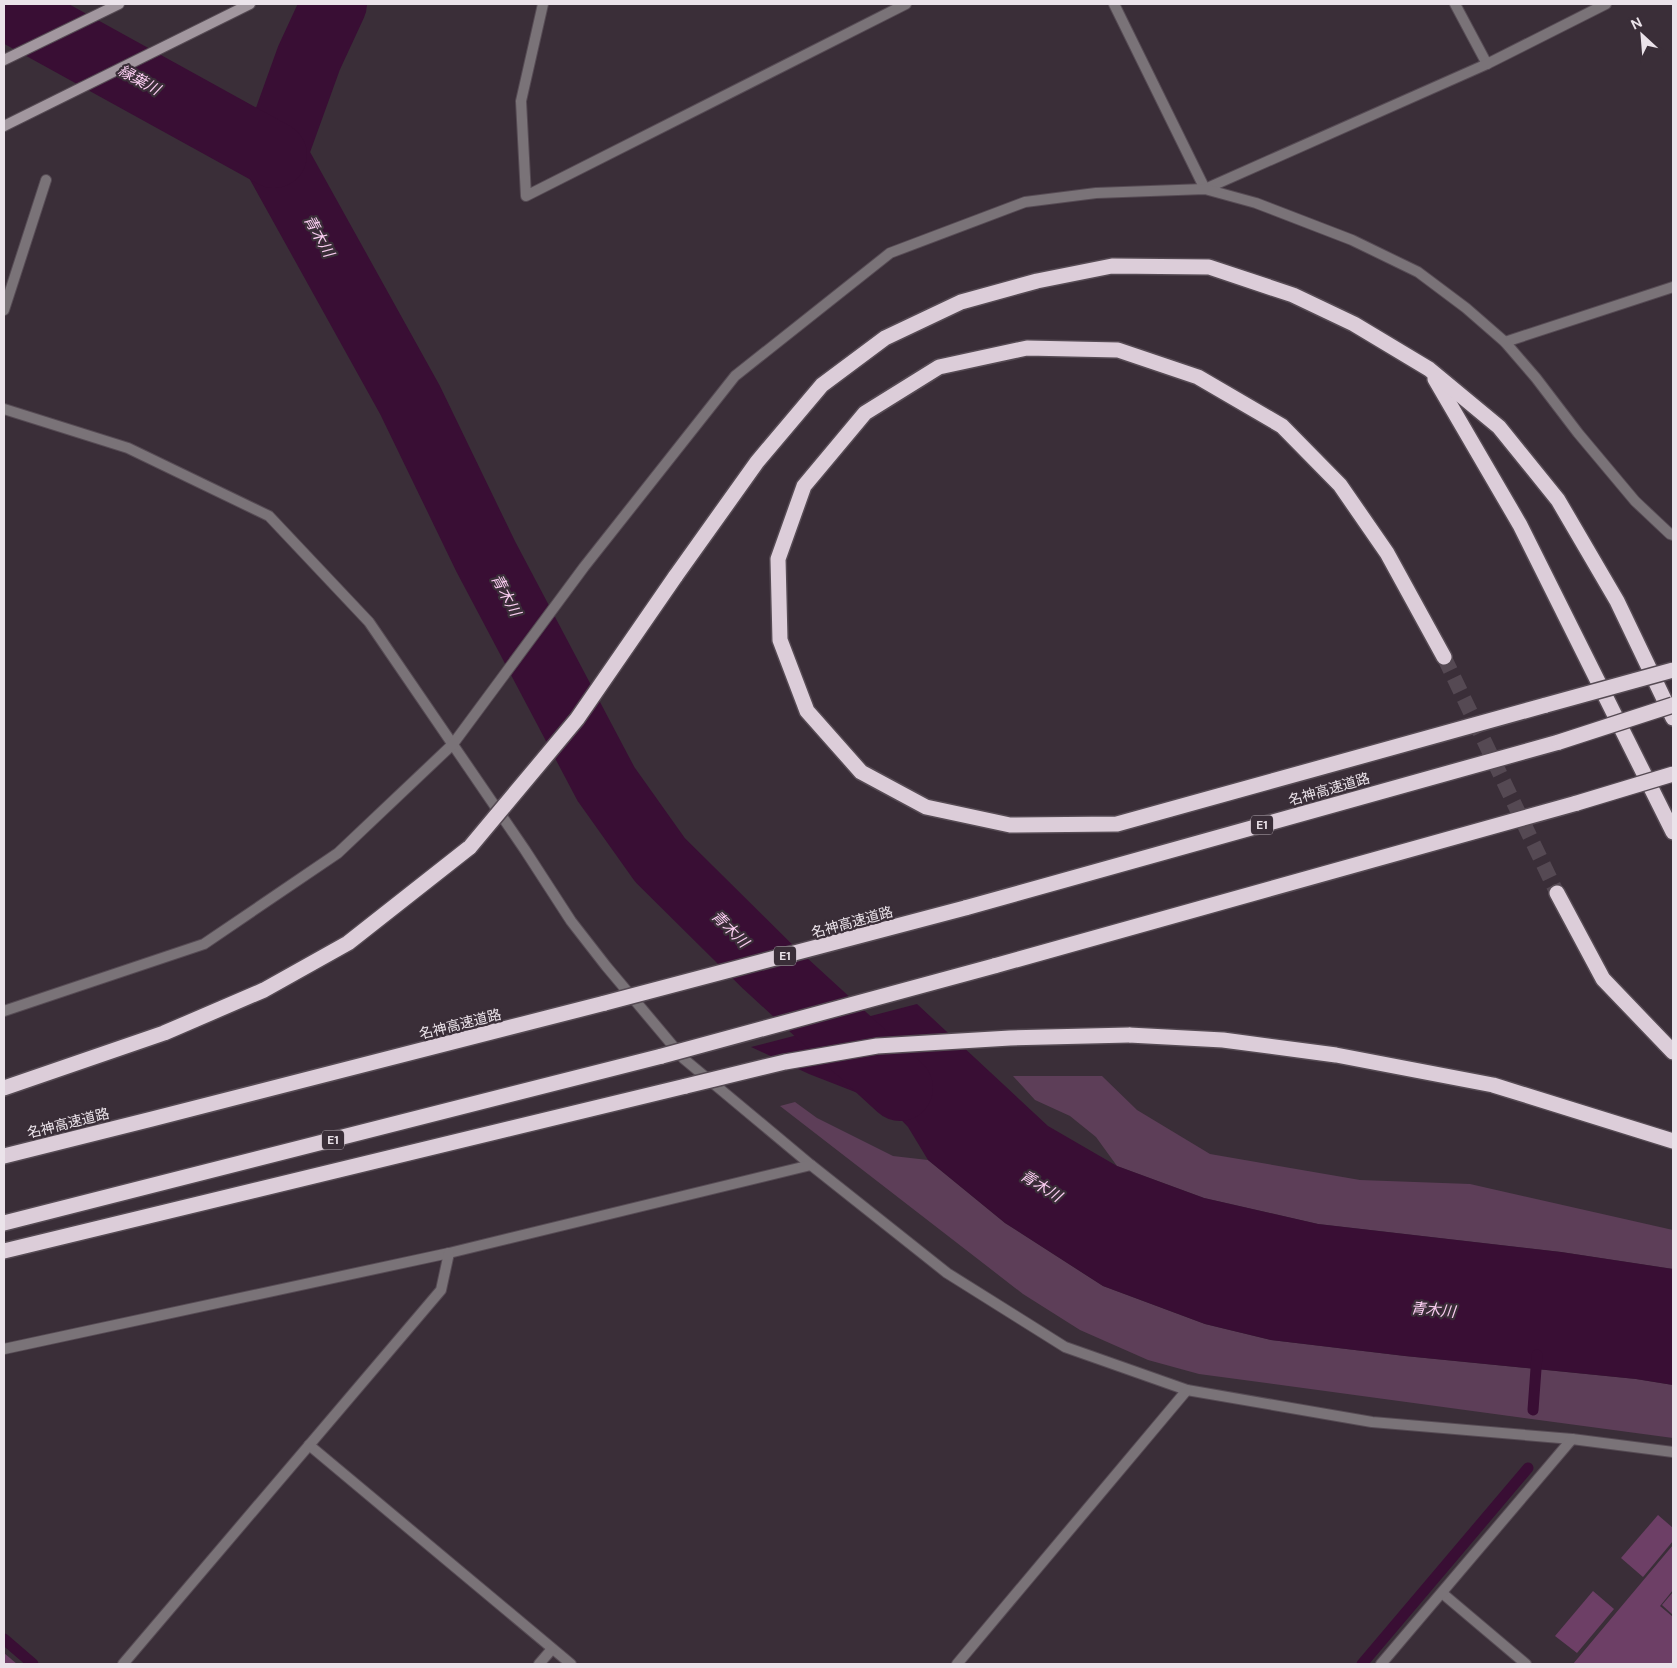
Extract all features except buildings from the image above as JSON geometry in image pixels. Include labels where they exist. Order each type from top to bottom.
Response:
[{"type":"highway","points":[[4,1088],[164,1034],[264,990],[348,943],[470,847],[577,719],[757,462],[822,385],[885,338],[961,302],[1037,281],[1112,266],[1208,267],[1302,299],[1354,324],[1429,369],[1499,427],[1558,500],[1617,602],[1673,718]]},
{"type":"highway","points":[[1444,656],[1387,553],[1340,485],[1282,426],[1198,377],[1118,350],[1027,348],[939,367],[865,413],[804,486],[778,559],[780,640],[807,712],[861,772],[926,807],[1010,825],[1117,824],[1673,670]]},
{"type":"highway","points":[[1429,369],[1520,526],[1673,832]]},
{"type":"highway","name":"名神高速道路","points":[[4,1156],[606,1003],[966,908],[1559,742],[1673,705]]},
{"type":"highway","name":"E1","points":[[4,1223],[662,1056],[1577,804],[1673,774]]},
{"type":"highway","points":[[1556,893],[1603,979],[1673,1052]]},
{"type":"highway","points":[[4,1250],[785,1062],[877,1046],[1010,1038],[1129,1035],[1223,1040],[1336,1055],[1493,1085],[1673,1141]]},
{"type":"main road","points":[[4,60],[119,4]]},
{"type":"main road","points":[[4,126],[250,4]]},
{"type":"street","points":[[543,4],[521,101],[526,196],[906,4]]},
{"type":"street","points":[[1114,4],[1205,189]]},
{"type":"street","points":[[1455,4],[1487,64]]},
{"type":"street","points":[[1205,189],[1487,64],[1606,4]]},
{"type":"street","points":[[4,310],[46,180]]},
{"type":"street","points":[[4,1011],[204,944],[338,853],[453,744],[584,567],[735,376],[890,253],[1025,202],[1096,193],[1205,189],[1256,203],[1317,226],[1352,240],[1418,272],[1466,308],[1505,342],[1635,501],[1673,535]]},
{"type":"street","points":[[1505,342],[1673,287]]},
{"type":"street","points":[[4,409],[128,448],[270,516],[369,622],[572,921],[606,966],[684,1059],[811,1165],[947,1273],[1065,1347],[1187,1390],[1372,1422],[1572,1439],[1673,1452]]},
{"type":"street","points":[[4,1349],[449,1253],[811,1165]]},
{"type":"street","points":[[123,1664],[441,1290],[449,1253]]},
{"type":"street","points":[[957,1664],[1187,1390]]},
{"type":"street","points":[[1381,1664],[1572,1439]]},
{"type":"street","points":[[309,1445],[571,1664]]},
{"type":"street","points":[[1442,1593],[1526,1664]]},
{"type":"street","points":[[539,1664],[552,1649]]},
{"type":"shaded area","points":[[1013,1076],[1102,1076],[1137,1110],[1210,1154],[1360,1180],[1470,1184],[1673,1230],[1673,1269],[1561,1252],[1318,1224],[1204,1198],[1117,1166],[1096,1137],[1070,1116],[1035,1100]]},
{"type":"shaded area","points":[[795,1102],[817,1118],[893,1156],[928,1160],[1005,1223],[1103,1286],[1205,1324],[1271,1340],[1405,1356],[1636,1379],[1673,1385],[1673,1438],[1199,1374],[1148,1360],[1080,1330],[1023,1294],[780,1106]]},
{"type":"water","points":[[917,1004],[1048,1126],[1117,1166],[1204,1198],[1318,1224],[1561,1252],[1673,1269],[1673,1385],[1636,1379],[1405,1356],[1271,1340],[1205,1324],[1103,1286],[1005,1223],[928,1160],[908,1127],[886,1104],[809,1074],[751,1047]]},
{"type":"waterway","name":"青木川","points":[[334,4],[309,58],[274,155],[410,400],[486,557],[606,784],[660,860],[766,965],[900,1088]]},
{"type":"waterway","name":"縁葉川","points":[[4,6],[274,155]]},
{"type":"waterway","points":[[1533,1410],[1537,1355]]},
{"type":"waterway","points":[[1362,1664],[1528,1468]]},
{"type":"waterway","points":[[4,1639],[33,1664]]},
{"type":"tunnel","points":[[1444,657],[1557,893]]}]
